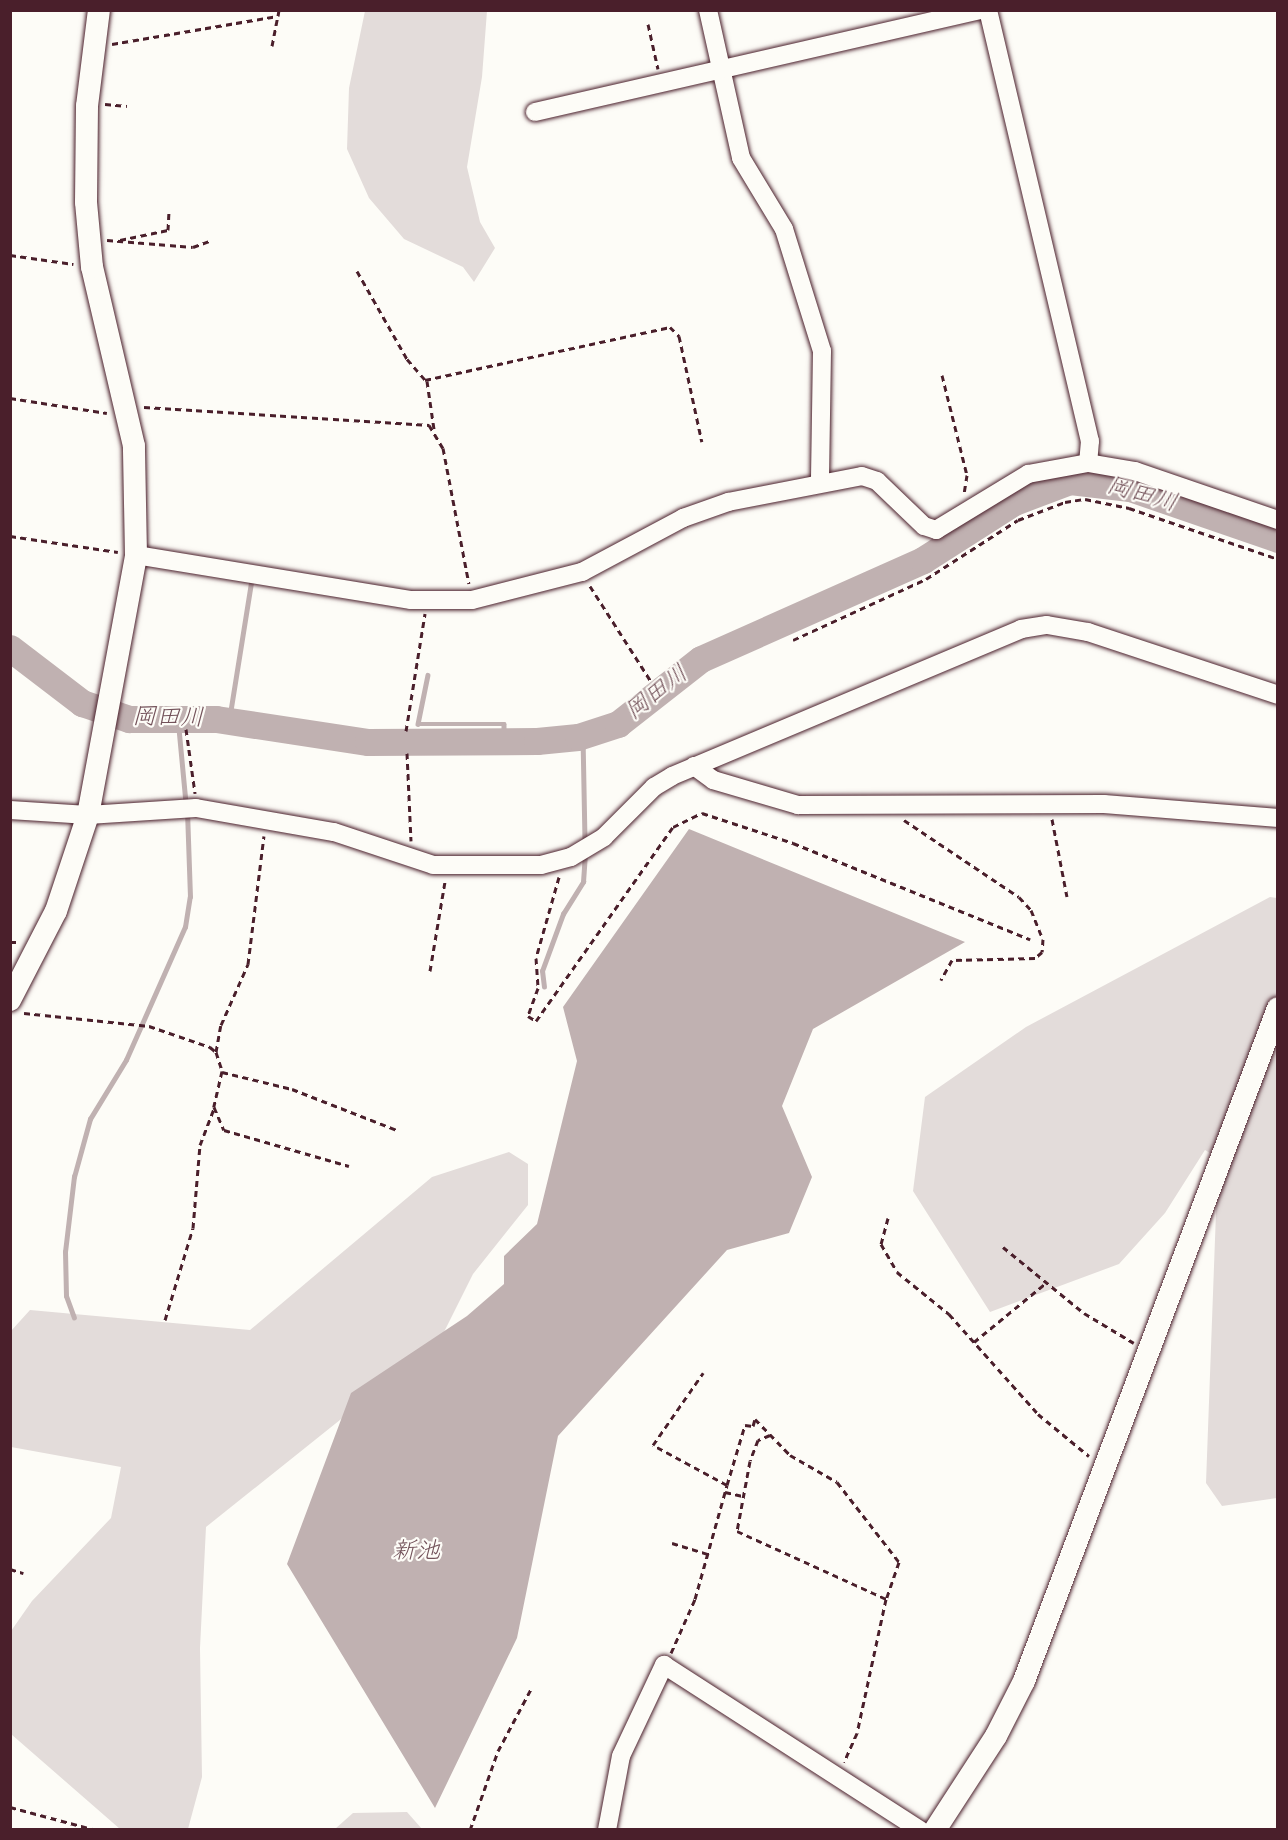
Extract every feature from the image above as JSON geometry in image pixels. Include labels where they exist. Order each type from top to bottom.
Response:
[{"type":"street","points":[[14,1006],[63,894],[88,815],[136,555],[136,470],[128,412],[92,267],[84,165],[99,10]]},
{"type":"street","points":[[708,10],[741,159],[784,229],[822,351],[820,483]]},
{"type":"street","points":[[535,112],[723,72],[982,10]]},
{"type":"street","points":[[988,10],[1090,441],[1088,463]]},
{"type":"street","points":[[136,555],[427,601],[472,600],[582,572],[683,518],[728,502],[852,476],[877,481],[924,526],[947,527],[1028,474],[1088,463],[1136,471],[1278,520]]},
{"type":"street","points":[[10,810],[88,815],[196,808],[334,832],[410,858],[448,866],[558,860],[604,837],[654,787],[694,766],[997,637],[1047,625],[1088,632],[1278,695]]},
{"type":"street","points":[[694,766],[712,780],[798,805],[1156,806],[1278,818]]},
{"type":"street","points":[[935,1830],[996,1736],[1024,1681],[1278,1008]]},
{"type":"street","points":[[607,1830],[621,1756],[664,1665],[920,1830]]},
{"type":"path","points":[[273,46],[279,10]]},
{"type":"path","points":[[95,42],[113,44],[278,16]]},
{"type":"path","points":[[648,24],[662,85]]},
{"type":"path","points":[[118,241],[168,230],[169,211]]},
{"type":"path","points":[[90,239],[193,247],[212,240]]},
{"type":"path","points":[[10,255],[92,267]]},
{"type":"path","points":[[357,271],[407,359],[427,380],[434,429],[443,448],[472,600]]},
{"type":"path","points":[[427,380],[670,327],[679,336],[702,442]]},
{"type":"path","points":[[942,375],[967,484],[947,527]]},
{"type":"path","points":[[10,398],[128,412],[142,407],[434,429]]},
{"type":"path","points":[[793,640],[926,579],[1018,520],[1065,502],[1085,499],[1129,508],[1278,559]]},
{"type":"path","points":[[10,536],[136,555]]},
{"type":"path","points":[[582,572],[650,680]]},
{"type":"path","points":[[406,731],[427,601]]},
{"type":"path","points":[[186,729],[196,808]]},
{"type":"path","points":[[407,753],[410,858]]},
{"type":"path","points":[[901,804],[905,822],[1019,897],[1031,910],[1043,939],[1042,952],[1035,958],[952,960],[941,980]]},
{"type":"path","points":[[1051,804],[1067,897]]},
{"type":"path","points":[[558,860],[554,904],[533,972],[538,988],[528,1016],[536,1021],[673,827],[702,813],[774,836],[1030,939]]},
{"type":"path","points":[[165,1320],[194,1228],[200,1145],[214,1107],[222,1071],[216,1052],[221,1025],[248,964],[266,819]]},
{"type":"path","points":[[430,971],[448,866]]},
{"type":"path","points":[[14,1006],[149,1026],[216,1052]]},
{"type":"path","points":[[222,1071],[292,1089],[399,1131]]},
{"type":"path","points":[[214,1107],[218,1122],[231,1133],[349,1166]]},
{"type":"path","points":[[888,1218],[881,1244],[889,1262],[974,1342],[1038,1414],[1105,1468]]},
{"type":"path","points":[[1003,1247],[1084,1313],[1149,1352]]},
{"type":"path","points":[[974,1342],[1047,1282]]},
{"type":"path","points":[[703,1373],[653,1445],[657,1451],[718,1477],[727,1485]]},
{"type":"path","points":[[664,1665],[685,1628],[746,1425],[753,1426],[755,1419],[790,1455],[837,1482],[899,1562],[886,1599],[859,1722],[844,1763],[843,1782]]},
{"type":"path","points":[[771,1435],[758,1440],[742,1496],[737,1531],[886,1599]]},
{"type":"path","points":[[725,1492],[742,1496]]},
{"type":"path","points":[[672,1544],[708,1554]]},
{"type":"path","points":[[10,1569],[23,1573]]},
{"type":"path","points":[[470,1830],[498,1751],[531,1689]]},
{"type":"path","points":[[10,1807],[96,1830]]},
{"type":"shaded area","points":[[365,11],[487,11],[482,77],[467,167],[480,222],[495,248],[474,282],[463,267],[404,239],[369,198],[347,149],[349,88]]},
{"type":"shaded area","points":[[1270,897],[1277,898],[1277,1498],[1222,1506],[1206,1483],[1218,1158],[1205,1150],[1165,1213],[1119,1264],[990,1312],[913,1191],[925,1097],[1026,1027]]},
{"type":"shaded area","points":[[509,1152],[528,1164],[528,1205],[473,1274],[440,1340],[206,1527],[200,1648],[202,1777],[188,1829],[120,1829],[11,1734],[11,1631],[32,1601],[111,1518],[121,1467],[11,1447],[11,1331],[30,1310],[250,1330],[432,1177]]},
{"type":"shaded area","points":[[407,1812],[422,1829],[335,1829],[353,1813]]},
{"type":"water","name":"新池","points":[[689,829],[965,942],[813,1029],[782,1106],[812,1177],[789,1233],[727,1250],[558,1436],[517,1638],[435,1808],[287,1564],[351,1393],[467,1316],[504,1284],[504,1256],[537,1224],[577,1061],[563,1007]]},
{"type":"waterway","name":"岡田川","points":[[10,648],[82,703],[129,719],[216,719],[368,742],[537,741],[578,737],[618,724],[701,659],[923,560],[1014,502],[1070,481],[1130,488],[1278,539]]},
{"type":"waterway","points":[[229,720],[251,582]]},
{"type":"waterway","points":[[428,675],[418,724],[504,724],[504,742]]},
{"type":"waterway","points":[[178,718],[186,803]]},
{"type":"waterway","points":[[583,736],[585,842]]},
{"type":"waterway","points":[[74,1318],[66,1296],[65,1252],[74,1177],[90,1119],[126,1060],[185,927],[190,897],[187,811]]},
{"type":"waterway","points":[[544,987],[542,971],[563,914],[583,882],[585,853]]}]
